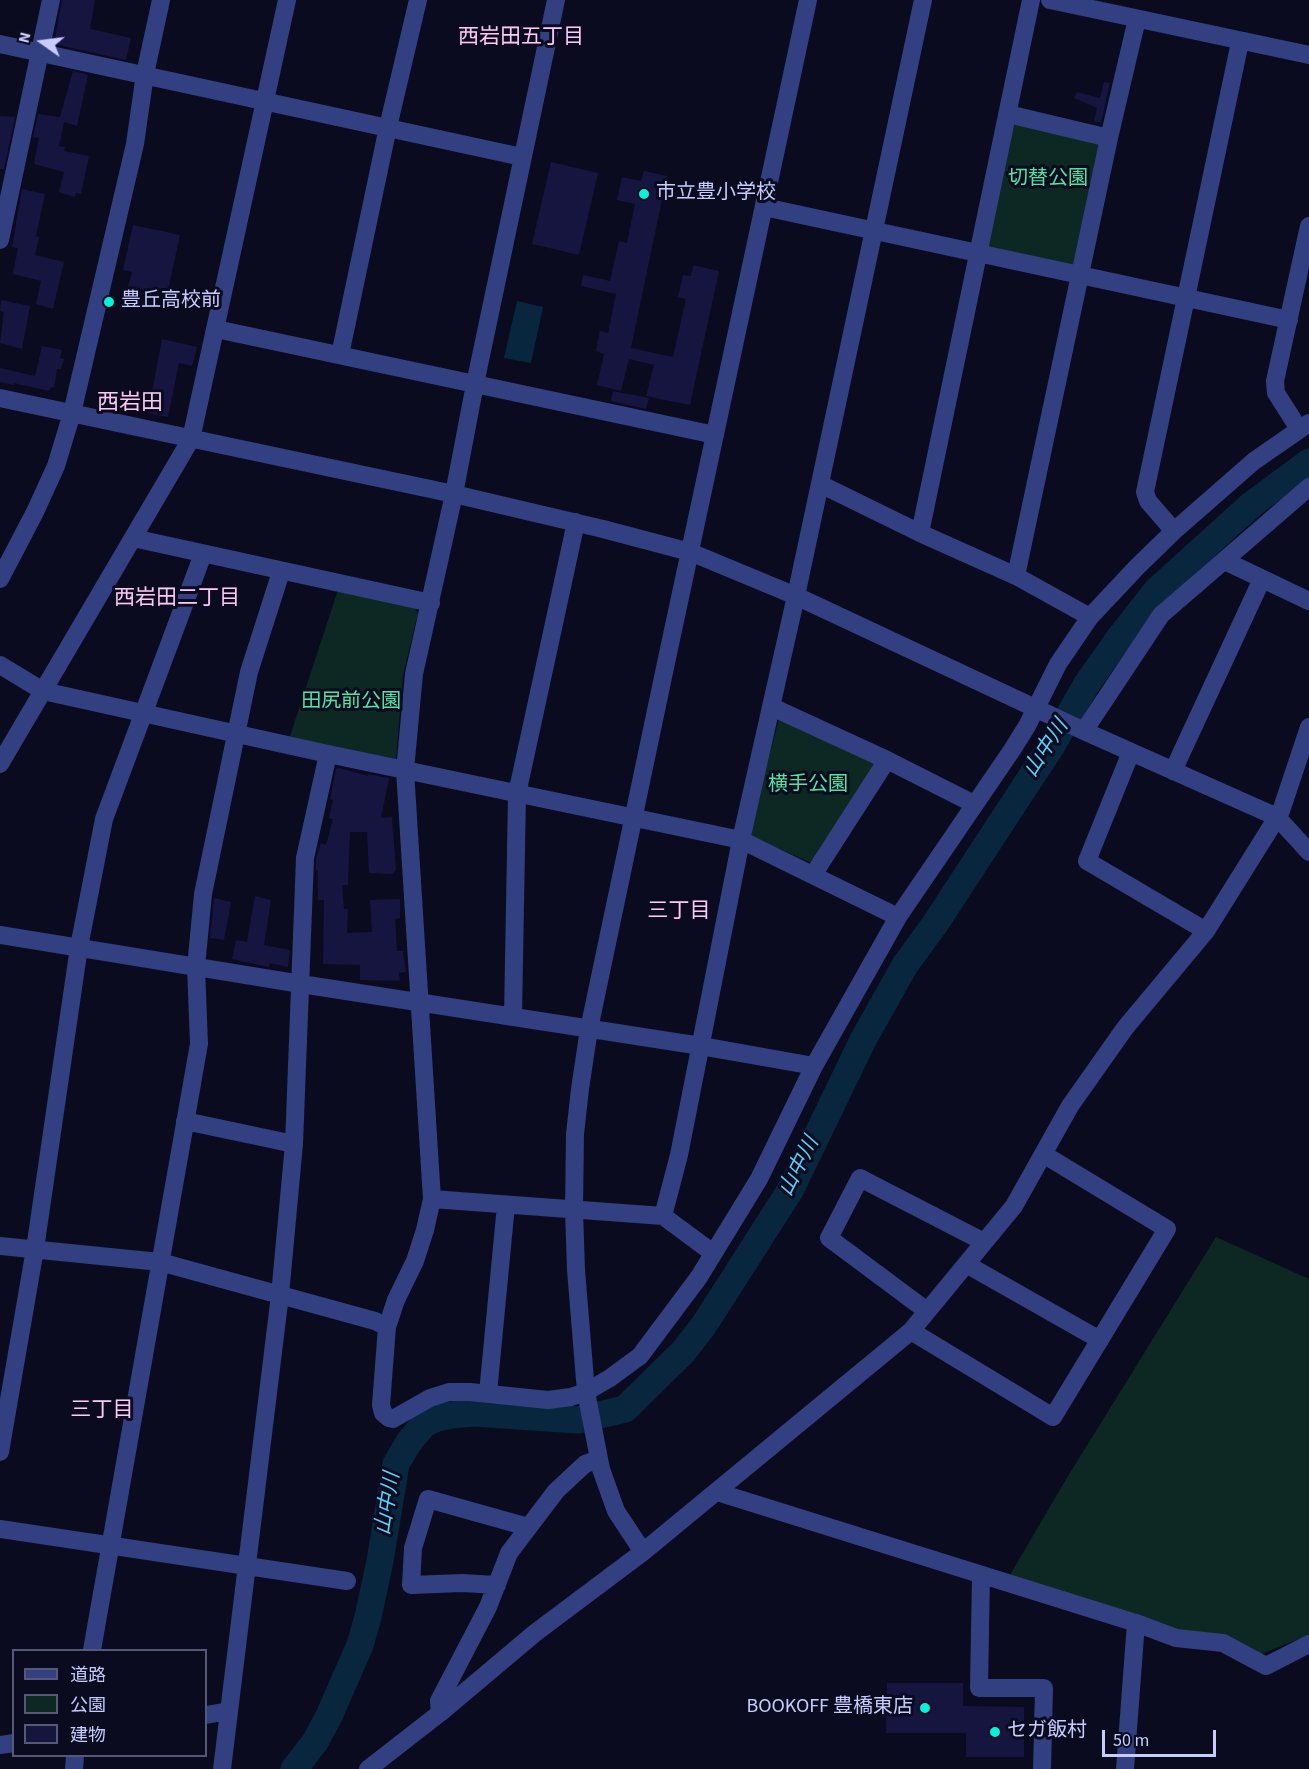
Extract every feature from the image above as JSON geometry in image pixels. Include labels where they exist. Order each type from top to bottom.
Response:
[{"type":"street","points":[[0,240],[7,174],[40,53],[51,0]]},
{"type":"street","points":[[0,579],[56,466],[72,413],[135,144],[145,74],[161,0]]},
{"type":"street","points":[[0,764],[191,439],[287,0]]},
{"type":"street","points":[[340,355],[388,128],[418,0]]},
{"type":"street","points":[[556,0],[454,494],[414,674],[405,770],[432,1199],[426,1230],[387,1327],[381,1405],[383,1413],[389,1418],[393,1419],[430,1398],[449,1392],[488,1393],[548,1400],[571,1397],[586,1392],[610,1378],[640,1356],[699,1277],[759,1179],[814,1066],[898,917],[1012,750],[1038,709],[1058,664],[1090,617],[1174,531],[1254,461],[1304,426],[1276,393],[1275,387],[1309,226]]},
{"type":"street","points":[[643,1552],[616,1511],[598,1459],[586,1392],[576,1270],[575,1134],[589,1029],[808,0]]},
{"type":"street","points":[[663,1216],[679,1155],[741,840],[796,597],[923,0]]},
{"type":"street","points":[[920,534],[1031,0]]},
{"type":"street","points":[[1050,0],[1309,55]]},
{"type":"street","points":[[1016,576],[1109,138],[1137,19]]},
{"type":"street","points":[[1174,531],[1148,501],[1144,492],[1240,42]]},
{"type":"street","points":[[0,44],[522,157]]},
{"type":"street","points":[[1008,114],[1109,138]]},
{"type":"street","points":[[764,207],[1289,320]]},
{"type":"street","points":[[216,329],[715,435]]},
{"type":"street","points":[[0,398],[454,494],[576,522],[690,552],[796,597],[1081,730],[1277,817],[1309,852]]},
{"type":"street","points":[[820,484],[920,534],[1016,576],[1090,617]]},
{"type":"street","points":[[1081,730],[1161,615],[1309,486]]},
{"type":"street","points":[[513,1016],[517,794],[576,522]]},
{"type":"street","points":[[133,538],[431,603]]},
{"type":"street","points":[[0,1452],[35,1249],[79,947],[104,819],[203,554]]},
{"type":"street","points":[[1225,561],[1309,601]]},
{"type":"street","points":[[92,1649],[199,1044],[196,967],[203,894],[249,672],[281,572]]},
{"type":"street","points":[[1173,771],[1262,579]]},
{"type":"street","points":[[0,665],[43,691],[328,754],[741,840],[898,917]]},
{"type":"street","points":[[772,707],[887,760],[974,804]]},
{"type":"street","points":[[368,1769],[440,1713],[535,1633],[643,1552],[911,1330],[1014,1206],[1070,1106],[1125,1028],[1206,931],[1281,811],[1309,727]]},
{"type":"street","points":[[1131,752],[1087,861],[1206,931]]},
{"type":"street","points":[[222,1769],[245,1565],[280,1295],[294,1144],[304,858],[328,754]]},
{"type":"street","points":[[813,875],[887,760]]},
{"type":"street","points":[[0,935],[814,1066]]},
{"type":"street","points":[[185,1121],[294,1144]]},
{"type":"street","points":[[911,1330],[1053,1417],[1167,1229],[1043,1154]]},
{"type":"street","points":[[927,1311],[829,1238],[860,1178],[984,1242]]},
{"type":"street","points":[[432,1199],[663,1216],[713,1253]]},
{"type":"street","points":[[488,1393],[506,1205]]},
{"type":"street","points":[[0,1246],[160,1262],[375,1321],[387,1327]]},
{"type":"street","points":[[966,1264],[1100,1340]]},
{"type":"street","points":[[440,1713],[439,1701],[488,1607],[509,1553],[556,1491],[585,1464],[598,1459]]},
{"type":"street","points":[[717,1492],[1136,1623],[1176,1638],[1223,1643],[1266,1666],[1309,1644]]},
{"type":"street","points":[[497,1585],[462,1583],[411,1585],[413,1548],[428,1499],[528,1527]]},
{"type":"street","points":[[0,1529],[347,1581]]},
{"type":"street","points":[[981,1575],[980,1688],[1044,1688],[1042,1769]]},
{"type":"street","points":[[1125,1769],[1136,1623]]},
{"type":"street","points":[[207,1714],[229,1711]]},
{"type":"green space","name":"切替公園","points":[[1015,123],[1098,144],[1102,148],[1077,267],[987,247],[1011,125]]},
{"type":"green space","name":"田尻前公園","points":[[338,590],[414,608],[418,613],[403,675],[396,760],[289,739]]},
{"type":"green space","name":"横手公園","points":[[779,719],[875,763],[814,864],[748,835]]},
{"type":"green space","points":[[1216,1237],[1309,1279],[1309,1635],[1261,1654],[1174,1632],[1010,1575],[1065,1481]]},
{"type":"water","points":[[517,301],[543,307],[531,363],[504,358]]},
{"type":"building","points":[[62,0],[95,0],[90,29],[131,38],[126,60],[54,44]]},
{"type":"building","points":[[73,71],[88,75],[77,126],[64,122],[59,146],[65,147],[64,151],[89,156],[81,194],[76,193],[75,197],[59,192],[64,172],[34,164],[39,138],[33,137],[38,114],[60,117]]},
{"type":"building","points":[[1104,82],[1110,83],[1101,123],[1094,121],[1097,108],[1074,98],[1077,92],[1100,98]]},
{"type":"building","points":[[0,116],[15,117],[4,169],[0,169]]},
{"type":"building","points":[[551,162],[598,173],[579,255],[532,244]]},
{"type":"building","points":[[644,171],[667,176],[631,348],[673,357],[686,299],[678,297],[683,275],[691,276],[693,265],[719,271],[690,405],[646,396],[654,365],[629,359],[621,391],[597,385],[604,354],[596,351],[600,331],[608,333],[616,294],[581,286],[583,275],[610,281],[619,241],[627,243],[635,204],[617,200],[622,177],[641,181]]},
{"type":"building","points":[[22,189],[45,194],[36,236],[39,237],[35,255],[64,262],[53,309],[36,304],[41,281],[13,274],[18,248],[12,247]]},
{"type":"building","points":[[133,225],[180,235],[167,295],[128,286],[132,272],[123,270]]},
{"type":"building","points":[[1,300],[30,306],[22,349],[0,343],[4,312],[0,311]]},
{"type":"building","points":[[162,339],[197,347],[192,366],[179,363],[168,417],[148,413]]},
{"type":"building","points":[[42,346],[62,350],[60,358],[64,359],[61,369],[57,369],[54,388],[51,387],[49,391],[0,382],[0,368],[35,376]]},
{"type":"building","points":[[613,391],[649,398],[646,409],[611,401]]},
{"type":"building","points":[[336,769],[368,776],[368,774],[389,778],[381,818],[392,817],[396,870],[392,874],[369,873],[367,832],[350,832],[348,885],[342,885],[344,909],[348,909],[347,933],[372,932],[370,900],[400,899],[400,918],[395,919],[397,951],[403,951],[406,972],[399,973],[400,981],[360,980],[360,965],[323,964],[324,900],[318,900],[316,859],[321,843],[326,845],[333,819],[329,818],[333,800],[330,799]]},
{"type":"building","points":[[255,896],[271,900],[264,945],[290,950],[288,967],[270,963],[269,967],[232,959],[236,940],[247,942]]},
{"type":"building","points":[[214,898],[231,902],[224,940],[210,938]]},
{"type":"building","points":[[887,1683],[963,1683],[963,1706],[1024,1707],[1024,1757],[966,1757],[966,1733],[886,1733]]},
{"type":"waterway","name":"山中川","points":[[294,1769],[315,1742],[329,1716],[360,1645],[380,1561],[396,1464],[409,1442],[424,1424],[452,1415],[473,1413],[578,1420],[625,1409],[684,1351],[704,1325],[791,1189],[863,1040],[905,965],[935,924],[1054,742],[1086,685],[1156,591],[1251,505],[1309,462]]},
{"type":"place","name":"市立豊小学校","points":[[644,194]]},
{"type":"place","name":"豊丘高校前","points":[[109,302]]},
{"type":"place","name":"BOOKOFF 豊橋東店","points":[[925,1708]]},
{"type":"place","name":"セガ飯村","points":[[995,1732]]},
{"type":"district","name":"西岩田五丁目","points":[[521,38]]},
{"type":"district","name":"西岩田","points":[[130,404]]},
{"type":"district","name":"西岩田二丁目","points":[[177,599]]},
{"type":"district","name":"三丁目","points":[[679,912]]},
{"type":"district","name":"三丁目","points":[[102,1411]]}]
